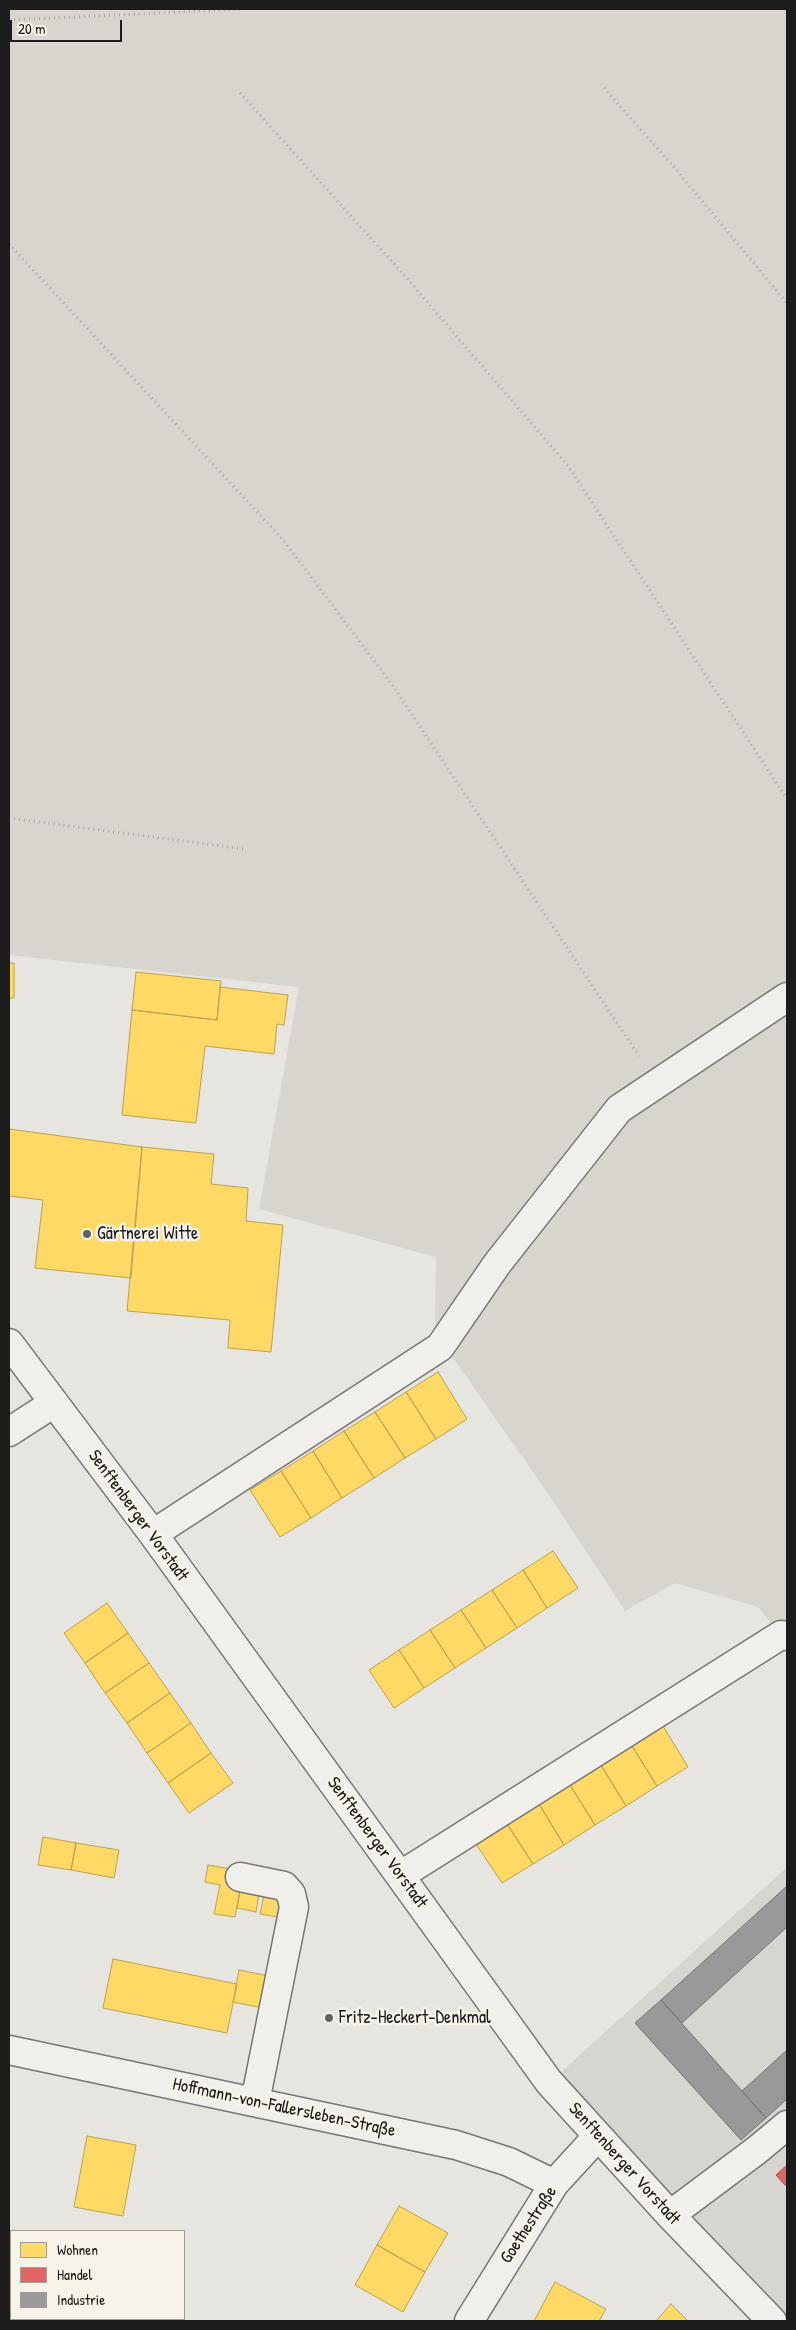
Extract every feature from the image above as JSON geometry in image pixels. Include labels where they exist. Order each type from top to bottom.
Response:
[{"type":"street","points":[[153,1534],[440,1347],[497,1264],[619,1109],[787,996]]},
{"type":"street","name":"Senftenberger Vorstadt","points":[[9,1343],[153,1534],[278,1710],[401,1875],[549,2082],[670,2215],[772,2321]]},
{"type":"street","points":[[9,1432],[54,1403]]},
{"type":"street","points":[[401,1875],[781,1635],[787,1636]]},
{"type":"street","points":[[240,1877],[284,1886],[291,1894],[294,1907],[255,2102]]},
{"type":"street","name":"Hoffmann-von-Fallersleben-Straße","points":[[9,2050],[456,2145],[509,2162],[554,2184]]},
{"type":"street","points":[[670,2215],[757,2150],[787,2124]]},
{"type":"street","name":"Goethestraße","points":[[468,2321],[554,2184],[598,2136]]},
{"type":"path","points":[[9,20],[244,9]]},
{"type":"path","points":[[604,88],[673,166],[787,303]]},
{"type":"path","points":[[240,93],[404,275],[568,466],[787,799]]},
{"type":"path","points":[[9,244],[284,540],[393,686],[657,1083]]},
{"type":"path","points":[[9,818],[244,849]]},
{"type":"shaded area","points":[[9,9],[787,9],[787,1636],[781,1635],[758,1607],[675,1583],[625,1611],[551,1498],[435,1332],[436,1257],[259,1209],[299,987],[9,955]]},
{"type":"shaded area","points":[[787,1867],[787,2321],[773,2321],[550,2082]]},
{"type":"building: Wohnen","points":[[9,963],[14,963],[14,998],[9,998]]},
{"type":"building: Wohnen","points":[[136,972],[221,981],[217,1020],[132,1010]]},
{"type":"building: Wohnen","points":[[220,987],[288,995],[284,1025],[277,1024],[274,1054],[205,1046],[196,1123],[122,1115],[132,1010],[217,1020]]},
{"type":"building: Wohnen","name":"Gärtnerei Witte","points":[[9,1129],[142,1147],[131,1278],[35,1268],[43,1200],[9,1196]]},
{"type":"building: Wohnen","points":[[142,1147],[214,1154],[211,1184],[248,1188],[246,1221],[283,1225],[271,1352],[228,1348],[230,1320],[127,1311]]},
{"type":"building: Wohnen","points":[[438,1372],[467,1419],[436,1439],[406,1392]]},
{"type":"building: Wohnen","points":[[406,1392],[436,1439],[405,1458],[375,1412]]},
{"type":"building: Wohnen","points":[[375,1412],[405,1458],[374,1478],[344,1431]]},
{"type":"building: Wohnen","points":[[344,1431],[374,1478],[342,1498],[313,1451]]},
{"type":"building: Wohnen","points":[[313,1451],[342,1498],[311,1518],[281,1471]]},
{"type":"building: Wohnen","points":[[281,1471],[311,1518],[280,1537],[250,1490]]},
{"type":"building: Wohnen","points":[[553,1551],[578,1588],[547,1608],[523,1570]]},
{"type":"building: Wohnen","points":[[523,1570],[547,1608],[517,1628],[492,1590]]},
{"type":"building: Wohnen","points":[[492,1590],[517,1628],[486,1648],[461,1610]]},
{"type":"building: Wohnen","points":[[107,1603],[128,1633],[85,1663],[64,1633]]},
{"type":"building: Wohnen","points":[[461,1610],[486,1648],[455,1668],[430,1630]]},
{"type":"building: Wohnen","points":[[430,1630],[455,1668],[424,1688],[399,1650]]},
{"type":"building: Wohnen","points":[[128,1633],[149,1663],[105,1693],[85,1663]]},
{"type":"building: Wohnen","points":[[399,1650],[424,1688],[394,1708],[369,1670]]},
{"type":"building: Wohnen","points":[[149,1663],[170,1693],[127,1723],[105,1693]]},
{"type":"building: Wohnen","points":[[170,1693],[191,1723],[147,1753],[127,1723]]},
{"type":"building: Wohnen","points":[[191,1723],[211,1753],[168,1783],[147,1753]]},
{"type":"building: Wohnen","points":[[663,1726],[688,1767],[657,1786],[632,1746]]},
{"type":"building: Wohnen","points":[[632,1746],[657,1786],[626,1806],[601,1765]]},
{"type":"building: Wohnen","points":[[211,1753],[233,1783],[189,1813],[168,1783]]},
{"type":"building: Wohnen","points":[[601,1765],[626,1806],[595,1825],[570,1785]]},
{"type":"building: Wohnen","points":[[570,1785],[595,1825],[564,1845],[539,1804]]},
{"type":"building: Wohnen","points":[[539,1804],[564,1845],[533,1864],[507,1824]]},
{"type":"building: Wohnen","points":[[507,1824],[533,1864],[502,1883],[476,1844]]},
{"type":"building: Wohnen","points":[[43,1837],[76,1843],[71,1870],[38,1865]]},
{"type":"building: Wohnen","points":[[76,1843],[119,1850],[114,1878],[71,1870]]},
{"type":"building: Wohnen","points":[[208,1865],[237,1870],[241,1885],[235,1917],[214,1914],[220,1885],[205,1882]]},
{"type":"building: Wohnen","points":[[241,1885],[260,1888],[256,1912],[237,1908]]},
{"type":"building: Wohnen","points":[[264,1895],[282,1899],[278,1917],[260,1914]]},
{"type":"building: Wohnen","points":[[113,1959],[237,1984],[227,2033],[103,2008]]},
{"type":"building: Wohnen","points":[[239,1970],[269,1976],[263,2008],[233,2002]]},
{"type":"building: Wohnen","points":[[87,2136],[136,2145],[123,2216],[74,2207]]},
{"type":"building: Wohnen","points":[[399,2206],[448,2233],[425,2272],[377,2245]]},
{"type":"building: Wohnen","points":[[377,2245],[425,2272],[403,2312],[355,2285]]},
{"type":"building: Wohnen","points":[[555,2282],[606,2309],[599,2321],[534,2321]]},
{"type":"building: Wohnen","points":[[671,2304],[688,2321],[656,2321]]},
{"type":"building: Handel","points":[[787,2165],[787,2187],[776,2175]]},
{"type":"building: Industrie","points":[[787,1886],[787,1927],[682,2023],[661,2000]]},
{"type":"building: Industrie","points":[[661,2000],[766,2118],[741,2140],[635,2023]]},
{"type":"building: Industrie","points":[[787,2050],[787,2099],[766,2118],[742,2091]]},
{"type":"place","name":"Gärtnerei Witte","points":[[87,1234]]},
{"type":"place","name":"Fritz-Heckert-Denkmal","points":[[329,2018]]}]
